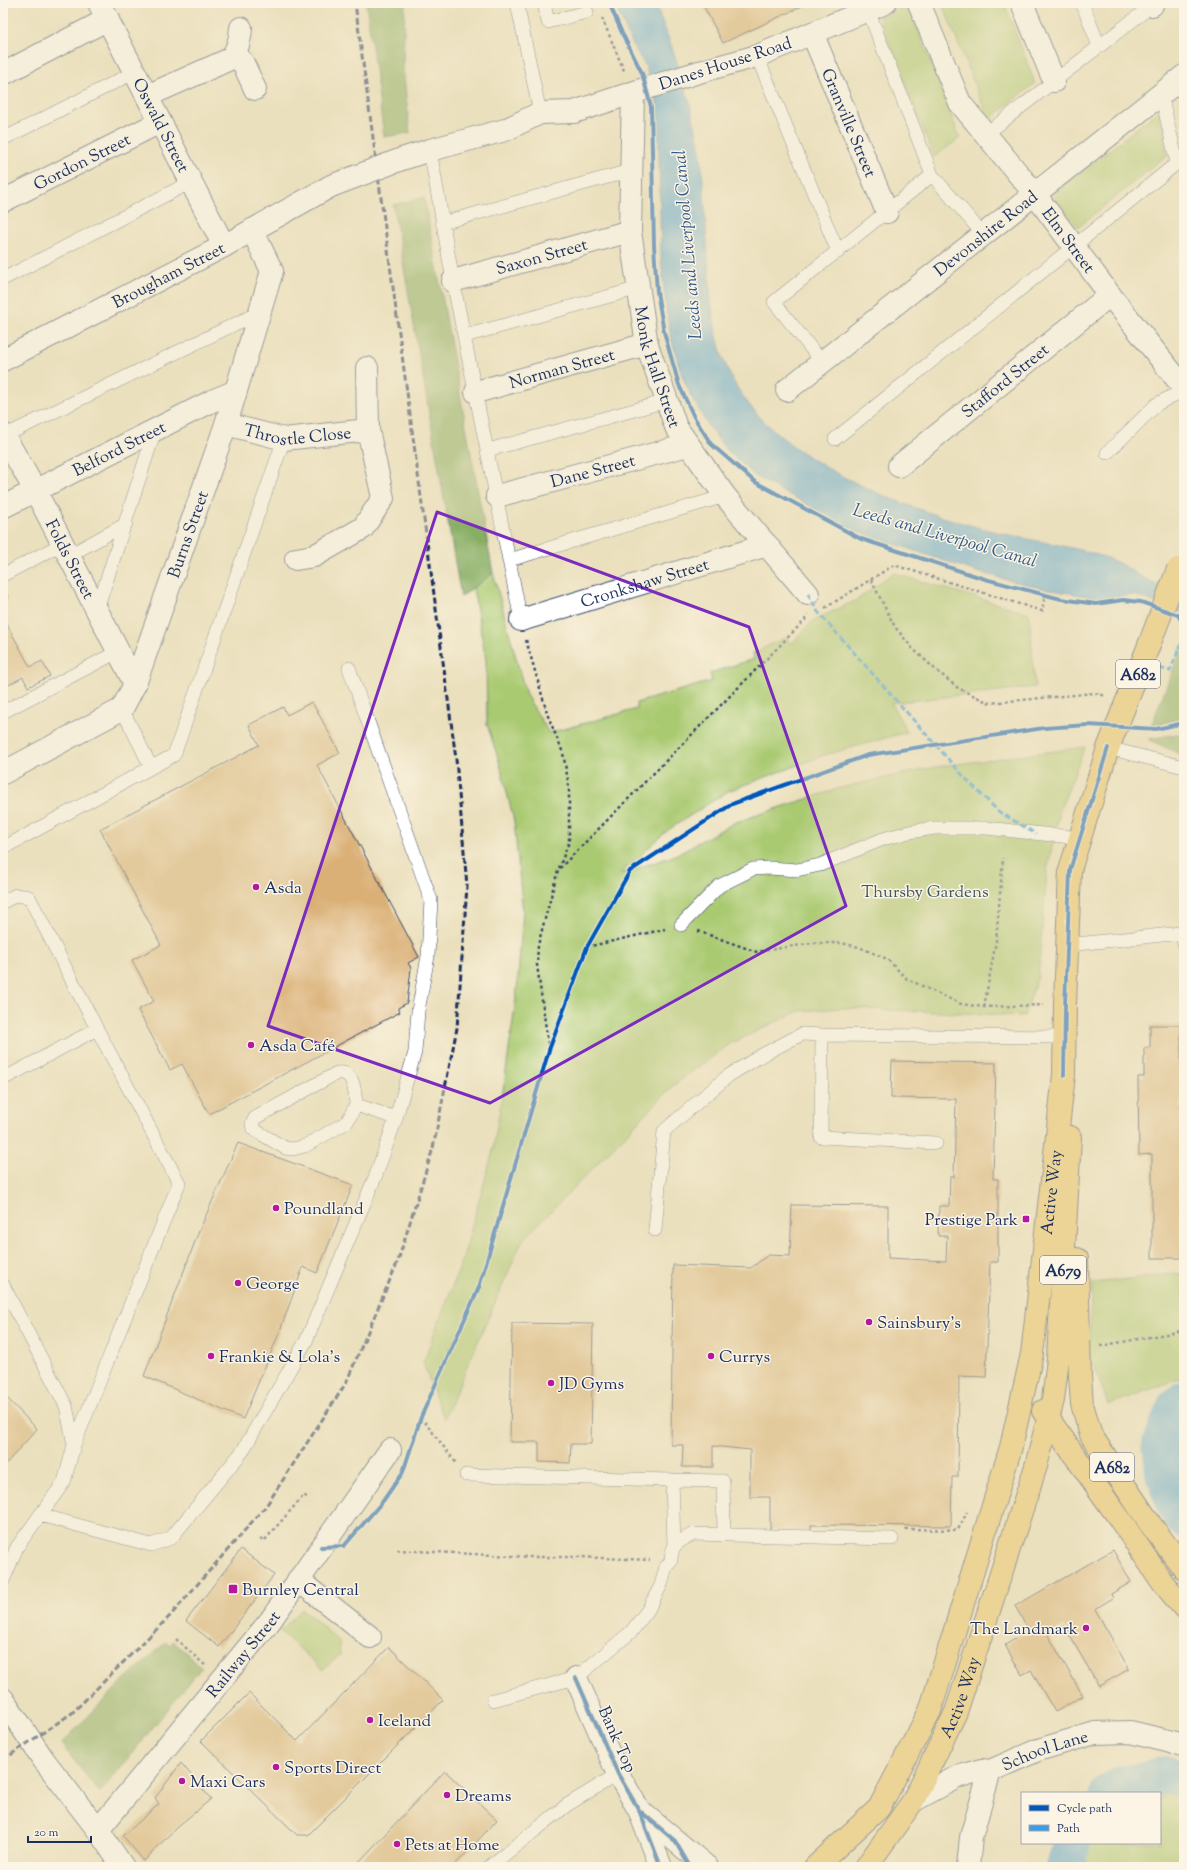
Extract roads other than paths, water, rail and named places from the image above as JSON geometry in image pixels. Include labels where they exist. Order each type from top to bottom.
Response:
[{"type":"main road","name":"A682","points":[[1064,1075],[1070,870],[1111,742],[1181,563]]},
{"type":"main road","name":"Active Way","points":[[1064,1075],[1070,1118],[1078,1158],[1078,1350],[1082,1404],[1091,1435]]},
{"type":"main road","name":"Active Way","points":[[815,1867],[879,1808],[930,1711],[1011,1447],[1029,1375],[1064,1075]]},
{"type":"main road","name":"Active Way","points":[[866,1866],[913,1801],[956,1712],[1036,1466],[1048,1420],[1058,1359],[1068,1187],[1070,1118]]},
{"type":"main road","name":"A682","points":[[1029,1375],[1034,1392],[1048,1420],[1119,1518],[1163,1583],[1184,1608]]},
{"type":"main road","name":"Active Way","points":[[1011,1447],[1020,1436],[1031,1427],[1048,1420]]},
{"type":"main road","points":[[1048,1420],[1072,1425],[1091,1435]]},
{"type":"main road","name":"A682","points":[[1091,1435],[1151,1525],[1184,1569]]},
{"type":"street","name":"Elm Street","points":[[919,3],[960,103],[1034,193],[1110,295],[1184,389]]},
{"type":"street","points":[[1022,3],[1054,81]]},
{"type":"street","name":"Danes House Road","points":[[331,186],[402,159],[505,130],[540,113],[574,112],[639,85],[699,72],[757,56],[877,6]]},
{"type":"street","points":[[3,74],[104,11]]},
{"type":"street","name":"Oswald Street","points":[[104,11],[224,246]]},
{"type":"street","points":[[147,96],[230,59],[235,53],[240,38],[240,28]]},
{"type":"street","name":"Granville Street","points":[[812,33],[887,212]]},
{"type":"street","points":[[235,53],[243,63],[255,89]]},
{"type":"street","name":"Devonshire Road","points":[[787,390],[1034,193],[1184,76]]},
{"type":"street","name":"Monk Hall Street","points":[[639,85],[630,231],[647,344],[676,427],[725,496],[767,545],[812,605]]},
{"type":"street","name":"Gordon Street","points":[[3,201],[160,122]]},
{"type":"street","name":"Brougham Street","points":[[3,360],[224,246],[331,186]]},
{"type":"street","name":"Burns Street","points":[[122,709],[135,684],[226,424],[272,271],[252,230]]},
{"type":"street","name":"Saxon Street","points":[[453,281],[630,231]]},
{"type":"street","name":"Stafford Street","points":[[899,466],[1110,295]]},
{"type":"street","name":"Norman Street","points":[[476,392],[647,344]]},
{"type":"street","name":"Throstle Close","points":[[296,559],[314,556],[363,528],[383,498],[368,430],[367,368]]},
{"type":"street","name":"Belford Street","points":[[3,507],[212,401],[236,392]]},
{"type":"street","name":"Throstle Close","points":[[226,424],[284,439],[368,430]]},
{"type":"street","name":"Folds Street","points":[[6,445],[35,490],[135,684]]},
{"type":"street","name":"Dane Street","points":[[497,496],[688,445]]},
{"type":"street","name":"Cronkshaw Street","points":[[521,620],[767,545]]},
{"type":"street","points":[[3,773],[122,709]]},
{"type":"street","name":"Railway Street","points":[[98,1830],[270,1622],[390,1450]]},
{"type":"street","points":[[298,1580],[370,1637]]},
{"type":"street","name":"Bank Top","points":[[576,1678],[618,1774],[639,1810],[661,1867]]},
{"type":"street","points":[[3,1698],[43,1759],[98,1830],[117,1865]]},
{"type":"street","name":"School Lane","points":[[913,1801],[957,1777],[981,1770],[990,1771],[1038,1750],[1096,1733],[1130,1732],[1184,1745]]},
{"type":"street","points":[[968,1867],[971,1837],[990,1771]]},
{"type":"street","name":"Bank Top","points":[[639,1810],[707,1867]]},
{"type":"street","name":"Bank Top","points":[[675,1841],[690,1867]]},
{"type":"lane","points":[[517,3],[540,113]]},
{"type":"lane","points":[[544,3],[548,22],[587,12]]},
{"type":"lane","points":[[1082,3],[1099,46]]},
{"type":"lane","points":[[986,134],[1153,4]]},
{"type":"lane","points":[[877,6],[932,175],[984,234]]},
{"type":"lane","points":[[757,56],[838,252]]},
{"type":"lane","points":[[3,139],[135,72]]},
{"type":"lane","points":[[835,439],[1073,245],[1177,163],[1161,94]]},
{"type":"lane","points":[[430,150],[453,281],[521,620]]},
{"type":"lane","points":[[442,223],[633,170]]},
{"type":"lane","points":[[822,362],[774,302],[932,175]]},
{"type":"lane","points":[[3,278],[192,182]]},
{"type":"lane","points":[[464,336],[639,288]]},
{"type":"lane","points":[[6,445],[260,312]]},
{"type":"lane","points":[[1107,453],[1157,404],[1184,389]]},
{"type":"lane","points":[[488,450],[666,401]]},
{"type":"lane","points":[[97,610],[126,524],[155,430]]},
{"type":"lane","points":[[3,848],[174,755],[284,439]]},
{"type":"lane","points":[[509,560],[725,496]]},
{"type":"lane","points":[[3,575],[126,524]]},
{"type":"lane","points":[[3,712],[119,651]]},
{"type":"lane","points":[[40,1515],[151,1545],[171,1538],[242,1452],[306,1341],[376,1175],[396,1118],[415,1052],[418,1011],[428,956],[431,900],[349,668]]},
{"type":"lane","points":[[122,709],[151,767]]},
{"type":"lane","points":[[1111,742],[1184,766]]},
{"type":"lane","points":[[681,925],[719,886],[753,869],[770,868],[797,870],[820,865],[883,839],[909,832],[935,828],[986,828],[1080,838]]},
{"type":"lane","points":[[3,902],[16,895],[29,897],[179,1183],[74,1445],[64,1482],[17,1547],[3,1581]]},
{"type":"lane","points":[[1067,945],[1180,933],[1184,943]]},
{"type":"lane","points":[[3,1078],[97,1029]]},
{"type":"lane","points":[[655,1230],[664,1131],[728,1076],[762,1055],[802,1034],[1065,1037]]},
{"type":"lane","points":[[822,1035],[821,1137],[936,1143]]},
{"type":"lane","points":[[342,1072],[347,1074],[355,1087],[356,1105],[347,1122],[305,1146],[293,1149],[285,1148],[253,1129],[252,1124],[255,1118],[337,1073],[342,1072]]},
{"type":"lane","points":[[356,1105],[396,1118]]},
{"type":"lane","points":[[3,1285],[66,1406],[74,1445]]},
{"type":"lane","points":[[466,1475],[723,1481],[724,1535]]},
{"type":"lane","points":[[672,1480],[674,1547]]},
{"type":"lane","points":[[493,1700],[576,1678],[631,1632],[648,1610],[660,1585],[666,1567],[671,1561],[671,1551],[679,1541],[694,1534],[892,1539]]},
{"type":"lane","points":[[489,1867],[567,1805],[618,1774]]},
{"type":"water","name":"Leeds and Liverpool Canal","points":[[614,3],[655,3],[678,63],[690,105],[699,147],[702,168],[712,311],[720,349],[727,368],[746,401],[774,431],[808,456],[846,478],[887,497],[969,525],[1072,548],[1110,559],[1147,579],[1163,586],[1184,592],[1184,613],[1134,595],[1097,598],[1035,587],[977,572],[854,530],[755,476],[725,448],[708,426],[691,396],[681,373],[672,342],[666,308],[661,259],[658,108],[645,65],[634,47]]},
{"type":"waterway","points":[[1184,1400],[1175,1408],[1161,1444],[1165,1478],[1180,1515],[1184,1520]]},
{"type":"waterway","points":[[1110,1792],[1124,1784],[1167,1775],[1184,1780]]},
{"type":"waterway","points":[[1065,1867],[1071,1844]]},
{"type":"railway","points":[[3,1760],[72,1713],[169,1617],[266,1506],[346,1383],[398,1261],[433,1148],[457,1028],[467,886],[456,759],[355,3]]},
{"type":"place","name":"Asda","points":[[256,887]]},
{"type":"place","name":"Asda Café","points":[[251,1045]]},
{"type":"place","name":"Poundland","points":[[276,1208]]},
{"type":"place","name":"Prestige Park","points":[[1026,1219]]},
{"type":"place","name":"George","points":[[238,1283]]},
{"type":"place","name":"Sainsbury's","points":[[869,1322]]},
{"type":"place","name":"Frankie & Lola's","points":[[211,1356]]},
{"type":"place","name":"Currys","points":[[711,1356]]},
{"type":"place","name":"JD Gyms","points":[[551,1383]]},
{"type":"place","name":"Burnley Central","points":[[233,1589]]},
{"type":"place","name":"The Landmark","points":[[1086,1628]]},
{"type":"place","name":"Iceland","points":[[370,1720]]},
{"type":"place","name":"Sports Direct","points":[[276,1767]]},
{"type":"place","name":"Maxi Cars","points":[[182,1781]]},
{"type":"place","name":"Dreams","points":[[447,1795]]},
{"type":"place","name":"Pets at Home","points":[[397,1844]]},
{"type":"park label","name":"Thursby Gardens","points":[[925,891]]}]
